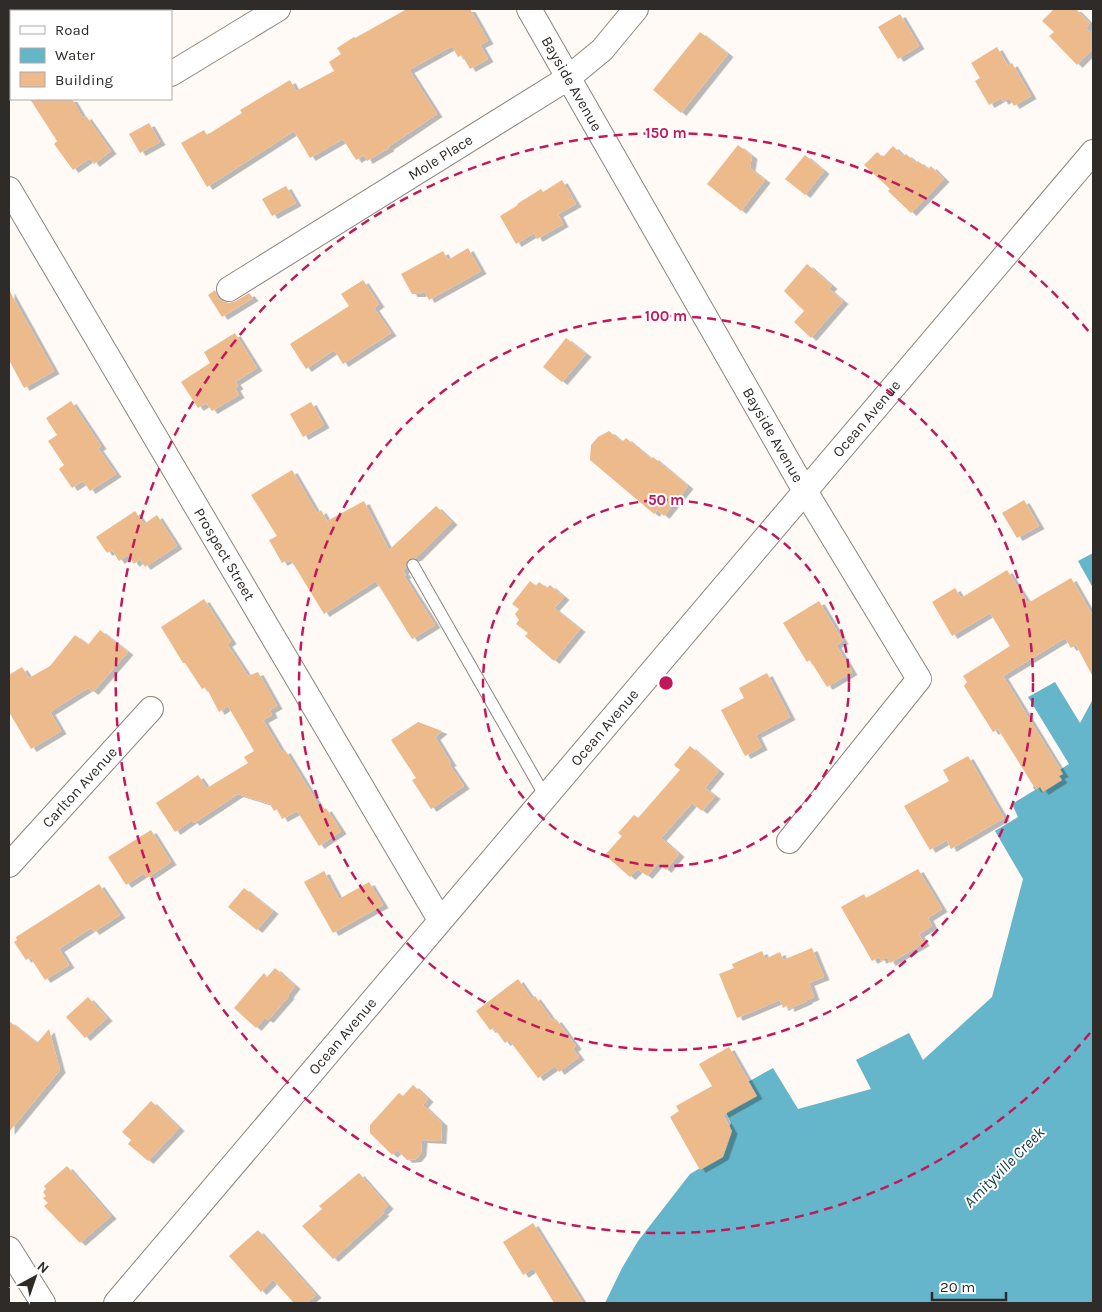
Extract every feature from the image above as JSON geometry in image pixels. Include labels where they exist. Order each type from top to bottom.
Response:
[{"type":"street","points":[[172,73],[278,9]]},
{"type":"street","name":"Bayside Avenue","points":[[529,9],[805,491],[919,679],[789,842]]},
{"type":"street","name":"Mole Place","points":[[229,290],[568,78],[602,50],[636,9]]},
{"type":"street","name":"Ocean Avenue","points":[[116,1303],[1093,152]]},
{"type":"street","name":"Prospect Street","points":[[9,189],[440,920]]},
{"type":"street","name":"Carlton Avenue","points":[[12,851],[151,709]]},
{"type":"street","points":[[9,1249],[43,1303]]},
{"type":"lane","points":[[413,566],[545,796]]},
{"type":"water","points":[[1093,553],[1093,588],[1078,561]]},
{"type":"water","name":"Amityville Creek","points":[[1055,682],[1080,723],[1093,699],[1093,1303],[605,1303],[638,1241],[690,1174],[712,1161],[731,1123],[725,1110],[746,1083],[773,1068],[798,1109],[871,1089],[856,1060],[909,1033],[923,1060],[992,997],[1023,879],[995,831],[1018,817],[1012,804],[1035,790],[1033,787],[1069,764],[1028,697]]},
{"type":"building","points":[[407,9],[470,9],[488,41],[480,45],[488,59],[470,69],[462,55],[458,57],[452,46],[409,70],[437,114],[367,161],[364,155],[356,160],[343,139],[310,158],[294,131],[207,187],[181,143],[204,130],[207,135],[242,113],[240,110],[290,80],[296,91],[334,71],[329,62],[341,54],[337,48]]},
{"type":"building","points":[[1054,9],[1076,9],[1090,23],[1086,28],[1093,35],[1093,49],[1077,65],[1049,36],[1054,32],[1042,21]]},
{"type":"building","points":[[900,14],[919,46],[898,59],[878,27]]},
{"type":"building","points":[[700,32],[728,54],[681,113],[653,90]]},
{"type":"building","points":[[997,47],[1008,66],[1012,63],[1031,96],[1014,106],[1009,98],[1003,102],[1001,98],[989,105],[975,81],[980,78],[971,63]]},
{"type":"building","points":[[31,100],[73,100],[83,118],[86,116],[111,151],[94,164],[90,158],[73,170],[54,144],[57,141]]},
{"type":"building","points":[[149,123],[160,142],[140,153],[129,134]]},
{"type":"building","points":[[738,145],[752,156],[750,168],[765,180],[741,211],[707,184]]},
{"type":"building","points":[[893,146],[903,156],[906,154],[916,163],[918,161],[928,169],[931,166],[944,179],[911,213],[888,191],[890,189],[864,165],[877,152],[883,157]]},
{"type":"building","points":[[805,155],[824,171],[805,195],[785,179]]},
{"type":"building","points":[[562,180],[576,204],[558,214],[563,224],[537,239],[534,233],[516,244],[500,216],[541,189],[543,192]]},
{"type":"building","points":[[286,186],[296,203],[272,216],[262,199]]},
{"type":"building","points":[[468,248],[481,271],[429,300],[424,291],[420,294],[412,294],[401,274],[443,251],[448,260]]},
{"type":"building","points":[[807,264],[832,286],[829,289],[843,301],[811,338],[794,322],[804,311],[784,291]]},
{"type":"building","points":[[363,280],[379,304],[374,308],[391,333],[343,364],[334,350],[306,369],[290,344],[349,306],[341,294]]},
{"type":"building","points":[[9,290],[54,371],[24,388],[9,360]]},
{"type":"building","points":[[215,290],[222,301],[229,303],[249,293],[253,298],[222,317],[208,295]]},
{"type":"building","points":[[235,333],[257,368],[235,382],[238,386],[235,388],[239,395],[212,411],[206,403],[198,408],[181,382],[210,363],[204,352]]},
{"type":"building","points":[[566,338],[586,354],[562,382],[543,367]]},
{"type":"building","points":[[71,401],[101,446],[98,448],[116,474],[90,491],[83,481],[72,488],[59,469],[64,465],[48,441],[57,435],[46,418]]},
{"type":"building","points":[[311,402],[324,425],[303,437],[290,414]]},
{"type":"building","points":[[609,431],[622,442],[626,438],[651,459],[653,457],[688,486],[664,516],[657,510],[654,514],[590,460],[591,445],[598,437]]},
{"type":"building","points":[[292,470],[317,513],[321,510],[327,521],[364,501],[389,550],[436,506],[452,522],[416,558],[409,559],[406,562],[406,568],[403,571],[406,575],[404,576],[435,625],[412,639],[376,581],[324,614],[291,560],[282,563],[269,540],[277,536],[251,495]]},
{"type":"building","points":[[1024,500],[1039,526],[1017,538],[1002,513]]},
{"type":"building","points":[[135,511],[144,524],[157,515],[177,546],[145,567],[140,559],[134,564],[128,555],[119,561],[112,550],[107,553],[96,537]]},
{"type":"building","points":[[1007,570],[1028,603],[1071,578],[1093,616],[1093,677],[1076,645],[1071,648],[1065,638],[1003,676],[1063,774],[1059,776],[1062,780],[1043,792],[1040,787],[1036,790],[998,729],[993,732],[964,686],[967,682],[963,676],[1010,646],[990,613],[952,636],[932,602],[955,588],[961,598]]},
{"type":"building","points":[[530,581],[536,586],[539,582],[547,588],[550,585],[564,597],[554,608],[580,629],[554,661],[525,636],[528,633],[516,624],[519,620],[515,614],[519,609],[512,604]]},
{"type":"building","points":[[204,599],[231,641],[227,644],[248,676],[258,672],[277,706],[270,710],[272,715],[263,720],[282,752],[285,750],[322,811],[326,808],[341,831],[319,846],[297,811],[282,819],[277,809],[274,811],[270,804],[238,794],[194,823],[192,820],[175,832],[156,803],[198,775],[207,788],[248,763],[244,757],[254,751],[228,706],[219,712],[206,687],[202,689],[185,663],[183,663],[161,627]]},
{"type":"building","points":[[819,601],[843,641],[836,645],[852,672],[827,687],[810,660],[807,662],[783,623]]},
{"type":"building","points":[[100,630],[128,652],[93,692],[88,688],[50,712],[61,731],[31,749],[9,712],[9,675],[22,667],[29,678],[50,666],[75,635],[88,645]]},
{"type":"building","points":[[767,673],[790,717],[756,735],[762,747],[745,756],[721,710],[744,698],[739,688]]},
{"type":"building","points":[[418,722],[442,731],[435,737],[451,763],[449,764],[464,786],[431,809],[412,780],[416,778],[391,740]]},
{"type":"building","points":[[690,746],[719,771],[705,788],[715,796],[702,811],[692,803],[661,838],[679,854],[666,870],[658,863],[647,876],[638,869],[630,877],[605,855],[622,836],[618,833],[634,815],[638,818],[680,770],[674,765]]},
{"type":"building","points":[[968,756],[1004,818],[951,849],[947,840],[930,850],[904,806],[949,781],[943,770]]},
{"type":"building","points":[[151,830],[171,862],[147,878],[144,873],[126,885],[108,857]]},
{"type":"building","points":[[918,869],[942,909],[928,918],[932,926],[919,934],[924,943],[890,963],[887,957],[881,961],[879,957],[872,961],[841,907],[864,894],[866,898]]},
{"type":"building","points":[[324,871],[339,899],[369,882],[383,905],[333,933],[304,882]]},
{"type":"building","points":[[99,884],[120,915],[94,932],[91,928],[59,949],[69,965],[45,980],[30,957],[26,960],[14,942],[17,940],[16,937]]},
{"type":"building","points":[[244,888],[273,911],[257,930],[228,907]]},
{"type":"building","points":[[812,948],[824,977],[809,983],[814,997],[789,1009],[788,1005],[783,1008],[780,1000],[737,1018],[719,974],[734,968],[732,964],[762,951],[765,959],[780,952],[783,960]]},
{"type":"building","points":[[275,968],[295,986],[289,996],[268,1020],[265,1018],[256,1028],[234,1008],[264,973],[267,977]]},
{"type":"building","points":[[518,979],[532,999],[535,996],[553,1021],[556,1019],[576,1046],[573,1049],[579,1057],[559,1072],[555,1066],[538,1078],[509,1040],[505,1043],[494,1028],[490,1030],[476,1011]]},
{"type":"building","points":[[88,997],[107,1018],[85,1038],[66,1017]]},
{"type":"building","points":[[9,1021],[37,1043],[49,1029],[60,1070],[9,1132]]},
{"type":"building","points":[[729,1047],[757,1096],[723,1115],[732,1131],[723,1157],[700,1170],[670,1117],[679,1111],[676,1106],[712,1086],[699,1064]]},
{"type":"building","points":[[413,1085],[428,1099],[423,1105],[442,1123],[441,1141],[422,1140],[421,1153],[416,1159],[407,1160],[397,1150],[392,1155],[370,1133],[370,1125],[399,1093],[403,1096]]},
{"type":"building","points":[[151,1101],[179,1128],[148,1161],[128,1144],[131,1140],[122,1132]]},
{"type":"building","points":[[67,1166],[111,1216],[80,1243],[44,1206],[48,1203],[43,1198],[46,1196],[43,1192],[46,1189],[44,1186]]},
{"type":"building","points":[[359,1173],[388,1206],[382,1212],[384,1213],[333,1259],[302,1226],[322,1209],[319,1206]]},
{"type":"building","points":[[533,1223],[583,1303],[554,1303],[533,1268],[523,1275],[503,1242]]},
{"type":"building","points":[[258,1230],[316,1295],[306,1303],[294,1303],[273,1280],[261,1292],[229,1256]]}]
